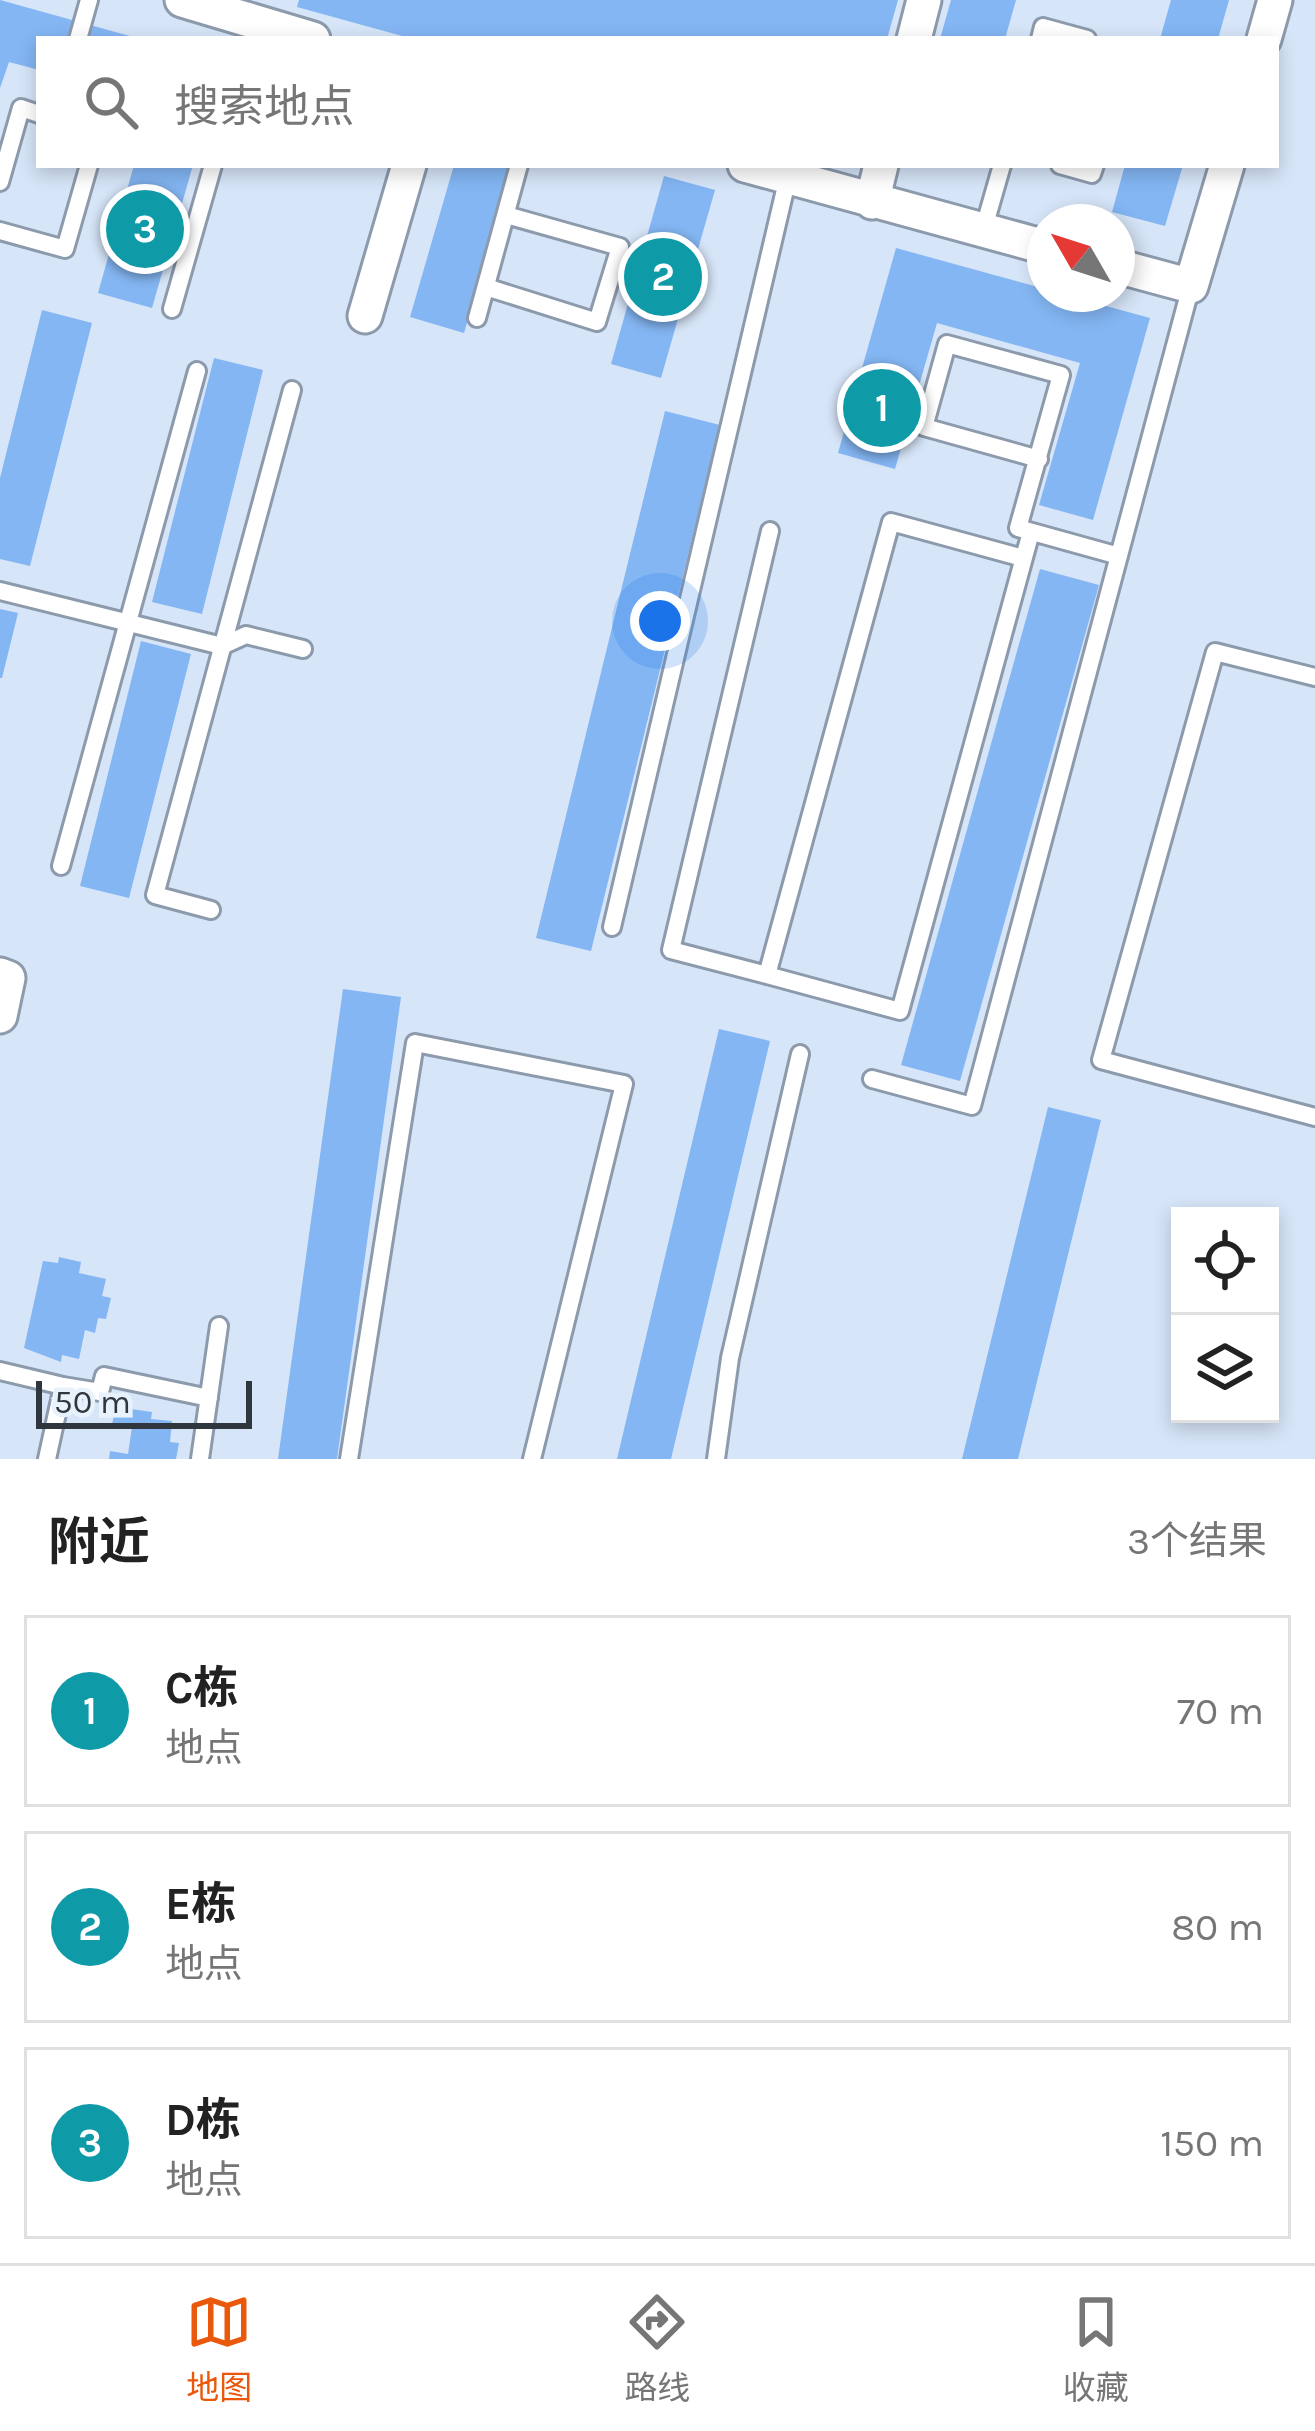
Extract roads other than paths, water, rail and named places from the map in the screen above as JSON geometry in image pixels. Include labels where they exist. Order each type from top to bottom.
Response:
[{"type":"street","points":[[182,0],[252,30],[293,36]]},
{"type":"street","points":[[915,36],[924,0]]},
{"type":"street","points":[[1265,36],[1275,0]]},
{"type":"street","points":[[365,316],[409,168]]},
{"type":"street","points":[[756,168],[1027,242]]},
{"type":"street","points":[[872,202],[880,168]]},
{"type":"street","points":[[1135,271],[1192,286],[1226,168]]},
{"type":"street","points":[[0,975],[8,978],[0,1016]]},
{"type":"lane","points":[[79,36],[89,0]]},
{"type":"lane","points":[[1041,36],[1043,27],[1076,36]]},
{"type":"lane","points":[[0,182],[21,109],[36,113]]},
{"type":"lane","points":[[0,230],[65,249],[88,168]]},
{"type":"lane","points":[[172,309],[212,168]]},
{"type":"lane","points":[[477,318],[518,168]]},
{"type":"lane","points":[[982,231],[1001,168]]},
{"type":"lane","points":[[612,927],[788,177]]},
{"type":"lane","points":[[486,286],[597,322],[620,247],[506,214]]},
{"type":"lane","points":[[872,1079],[972,1106],[1192,286]]},
{"type":"lane","points":[[1039,459],[924,427],[946,344],[1061,375],[1039,459],[1018,529],[1119,556]]},
{"type":"lane","points":[[62,866],[196,371]]},
{"type":"lane","points":[[211,910],[154,895],[292,390]]},
{"type":"lane","points":[[767,975],[891,522],[1023,558]]},
{"type":"lane","points":[[770,531],[670,950],[899,1011],[1031,532]]},
{"type":"lane","points":[[0,591],[222,646],[246,634],[303,649]]},
{"type":"lane","points":[[1315,677],[1215,652],[1101,1060],[1315,1117]]},
{"type":"lane","points":[[349,1459],[415,1043],[624,1084],[532,1459]]},
{"type":"lane","points":[[716,1459],[730,1358],[800,1054]]},
{"type":"lane","points":[[200,1459],[219,1326]]},
{"type":"lane","points":[[0,1371],[100,1392],[104,1376],[208,1398]]},
{"type":"lane","points":[[47,1459],[64,1386]]},
{"type":"place","name":"D栋","points":[[145,229]]},
{"type":"place","name":"E栋","points":[[663,277]]},
{"type":"place","name":"C栋","points":[[882,408]]}]
